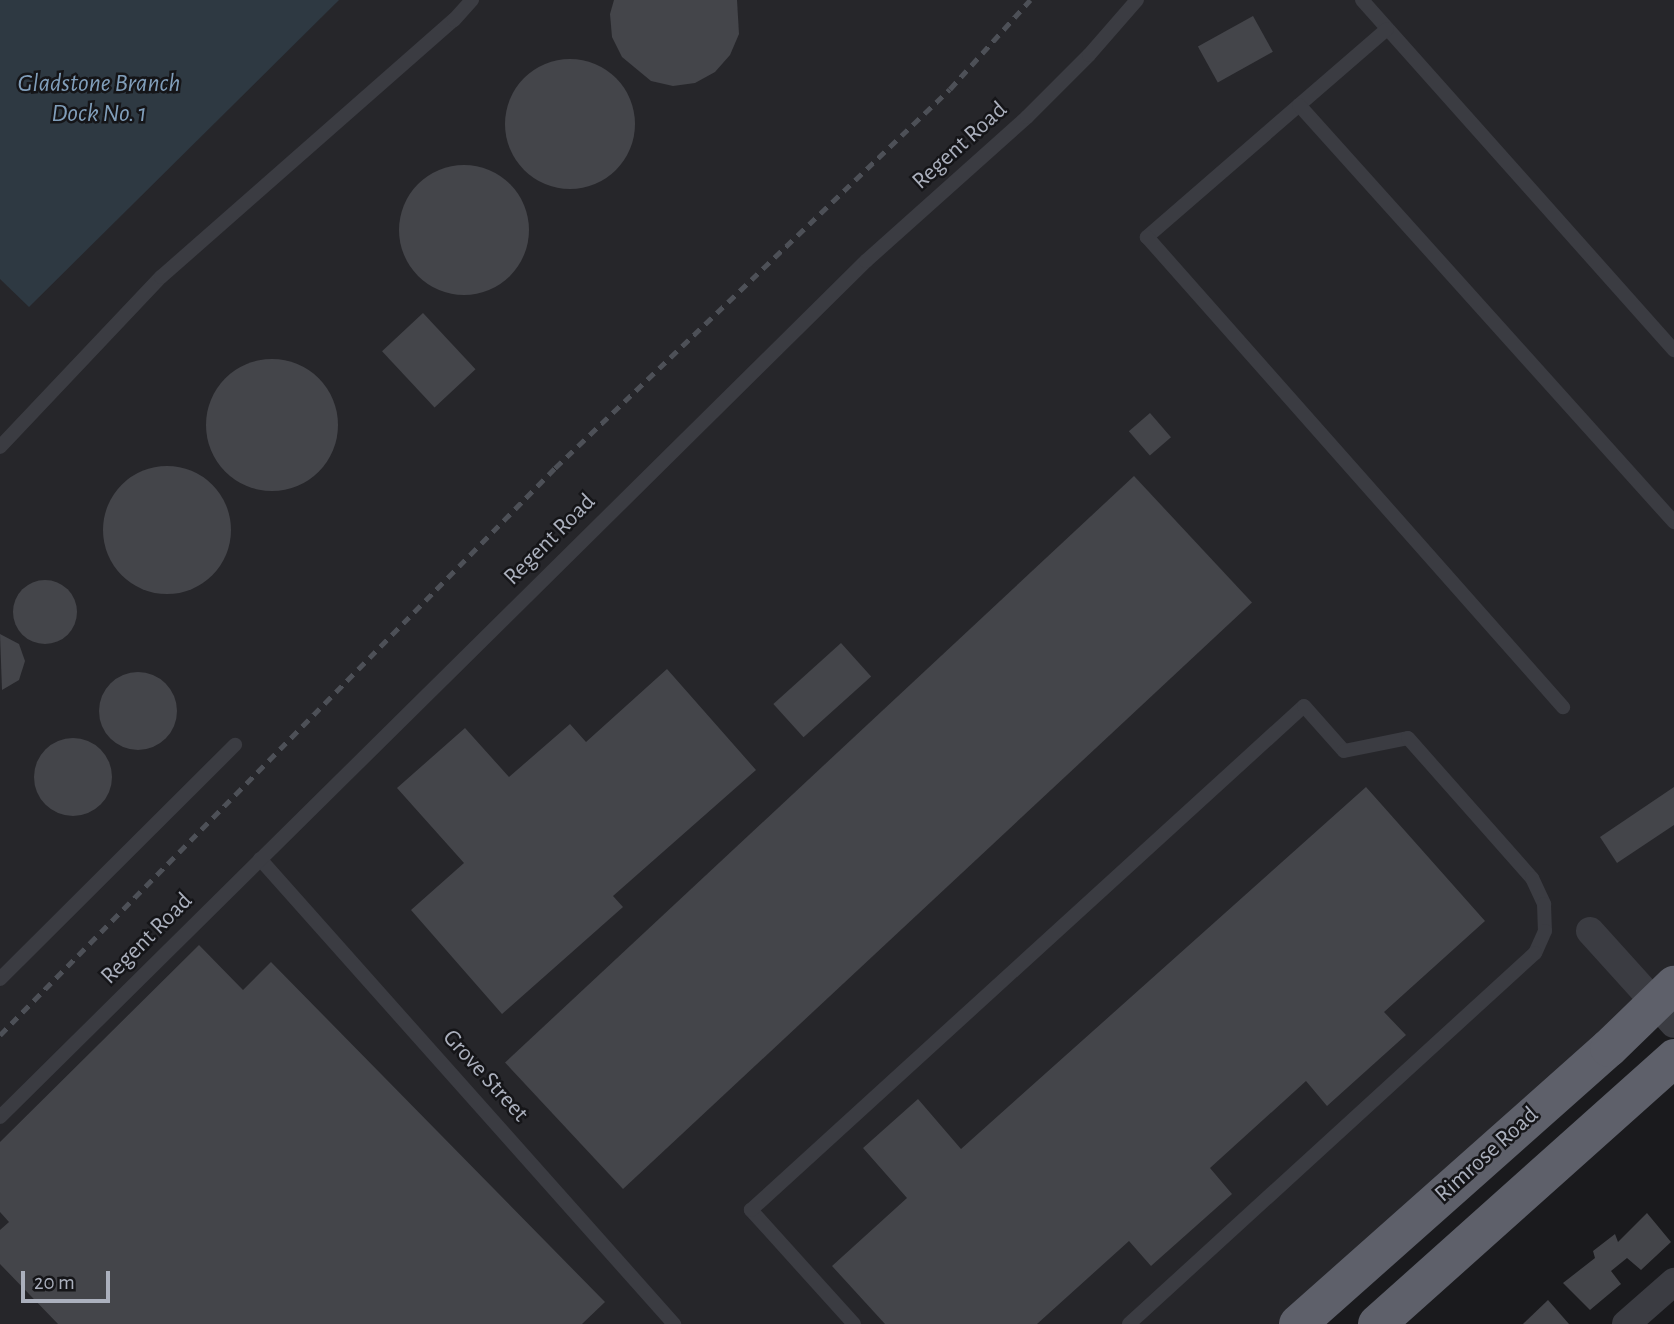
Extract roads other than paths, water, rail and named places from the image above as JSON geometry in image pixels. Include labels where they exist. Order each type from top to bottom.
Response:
[{"type":"highway","name":"Rimrose Road","points":[[1298,1324],[1668,1004]]},
{"type":"highway","name":"Rimrose Road","points":[[1377,1324],[1674,1058]]},
{"type":"street","points":[[1590,931],[1668,1004]]},
{"type":"street","points":[[1638,1320],[1674,1282]]},
{"type":"lane","points":[[0,447],[161,277],[454,20],[472,0]]},
{"type":"lane","name":"Regent Road","points":[[0,1117],[856,271],[1027,117],[1089,55],[1137,0]]},
{"type":"lane","points":[[1362,0],[1674,350]]},
{"type":"lane","points":[[1387,29],[1147,237],[1563,708]]},
{"type":"lane","points":[[1299,105],[1674,522]]},
{"type":"lane","points":[[854,1324],[751,1210],[1304,706],[1344,751],[1408,738],[1532,878],[1544,904],[1545,917],[1545,931],[1535,953],[1129,1324]]},
{"type":"lane","points":[[0,979],[235,745]]},
{"type":"lane","name":"Grove Street","points":[[260,859],[674,1324]]},
{"type":"water","name":"Gladstone Branch Dock No. 1","points":[[0,0],[339,0],[29,307],[0,279]]},
{"type":"railway","points":[[0,1035],[555,468],[950,89],[1030,0]]}]
